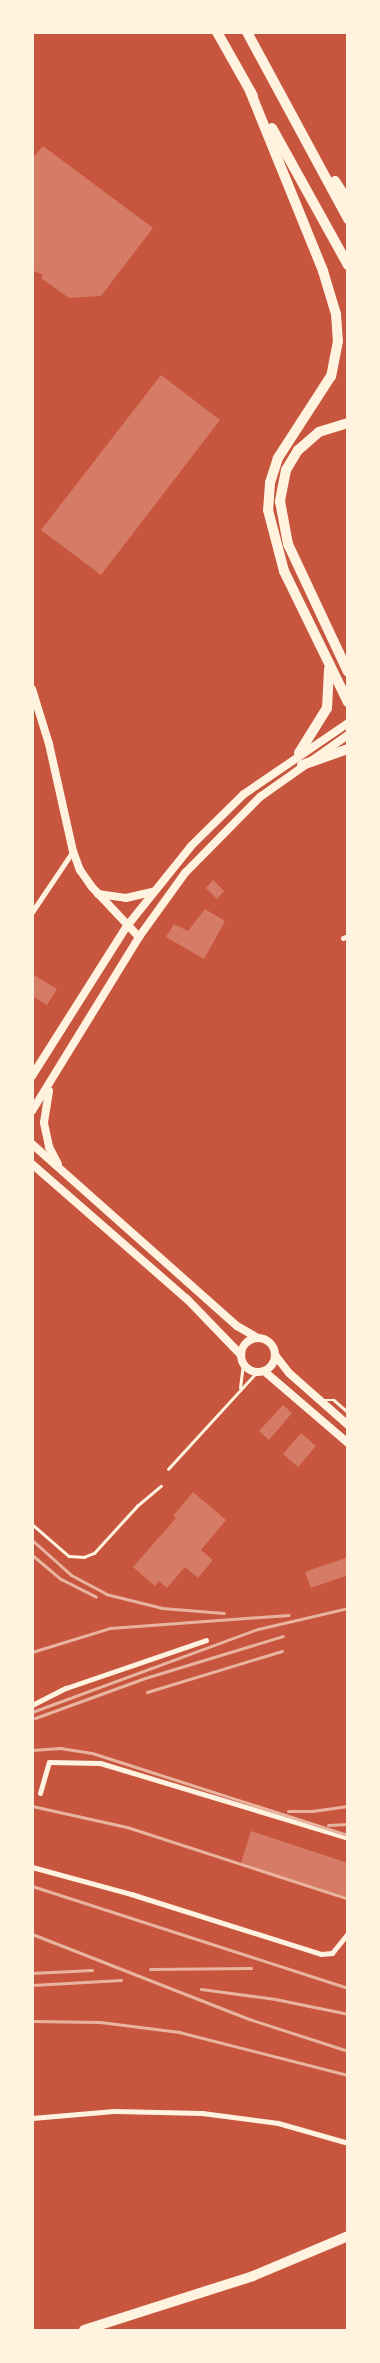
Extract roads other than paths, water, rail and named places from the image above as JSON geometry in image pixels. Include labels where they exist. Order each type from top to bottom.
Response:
[{"type":"highway","points":[[217,32],[348,265]]},
{"type":"highway","points":[[247,32],[348,218]]},
{"type":"highway","points":[[250,92],[324,271],[336,314],[338,341],[331,376],[278,458],[268,501],[273,537],[284,571],[348,702]]},
{"type":"highway","points":[[302,132],[348,201]]},
{"type":"highway","points":[[348,424],[319,432],[298,450],[286,470],[280,501],[288,544],[348,672]]},
{"type":"highway","points":[[299,753],[327,708],[330,668]]},
{"type":"highway","points":[[302,765],[348,749]]},
{"type":"highway","points":[[84,2330],[275,2268],[348,2236]]},
{"type":"main road","points":[[32,689],[49,744],[72,851],[80,870],[98,894],[127,926],[140,937]]},
{"type":"main road","points":[[32,1076],[127,926],[191,846],[244,794],[299,753],[348,723]]},
{"type":"main road","points":[[32,1111],[50,1087],[140,937],[172,889],[210,844],[246,809],[302,765],[348,735]]},
{"type":"main road","points":[[98,894],[126,898],[153,892]]},
{"type":"main road","points":[[50,1087],[44,1124],[50,1147],[62,1169]]},
{"type":"main road","points":[[32,1144],[236,1326],[270,1343],[275,1354],[289,1373],[348,1425]]},
{"type":"main road","points":[[32,1164],[186,1299],[242,1359],[348,1442]]},
{"type":"main road","points":[[32,1172],[46,1176]]},
{"type":"main road","points":[[242,1359],[246,1343],[258,1338]]},
{"type":"main road","points":[[260,1372],[272,1365],[275,1354]]},
{"type":"street","points":[[32,912],[72,851]]},
{"type":"street","points":[[32,1705],[66,1688],[206,1640]]},
{"type":"street","points":[[40,1793],[50,1762],[100,1763],[348,1838]]},
{"type":"street","points":[[34,1868],[131,1894],[321,1954],[332,1953],[348,1933]]},
{"type":"street","points":[[32,2118],[114,2111],[202,2113],[278,2123],[348,2143]]},
{"type":"lane","points":[[240,1388],[242,1359]]},
{"type":"lane","points":[[168,1469],[240,1388],[253,1380],[260,1372]]},
{"type":"lane","points":[[318,1400],[334,1400],[348,1412]]},
{"type":"lane","points":[[32,1524],[64,1552],[79,1558],[94,1552],[119,1524],[161,1486]]},
{"type":"waterway","points":[[348,834],[348,849]]},
{"type":"railway","points":[[32,1540],[71,1575],[106,1594],[162,1608],[224,1613]]},
{"type":"railway","points":[[32,1555],[61,1579],[96,1597]]},
{"type":"railway","points":[[32,1712],[258,1629],[348,1608]]},
{"type":"railway","points":[[32,1652],[110,1628],[289,1615]]},
{"type":"railway","points":[[35,1718],[145,1678],[283,1636]]},
{"type":"railway","points":[[147,1692],[282,1651]]},
{"type":"railway","points":[[32,1750],[60,1748],[92,1753],[348,1835]]},
{"type":"railway","points":[[32,1806],[127,1827],[348,1899]]},
{"type":"railway","points":[[288,1811],[312,1811],[348,1806]]},
{"type":"railway","points":[[328,1825],[348,1824]]},
{"type":"railway","points":[[32,1886],[348,1988]]},
{"type":"railway","points":[[32,1934],[249,2019],[348,2051]]},
{"type":"railway","points":[[150,1969],[251,1968]]},
{"type":"railway","points":[[32,1973],[92,1970]]},
{"type":"railway","points":[[32,1985],[121,1980]]},
{"type":"railway","points":[[201,1989],[275,1999],[348,2014]]},
{"type":"railway","points":[[32,2021],[100,2022],[179,2032],[348,2075]]}]
